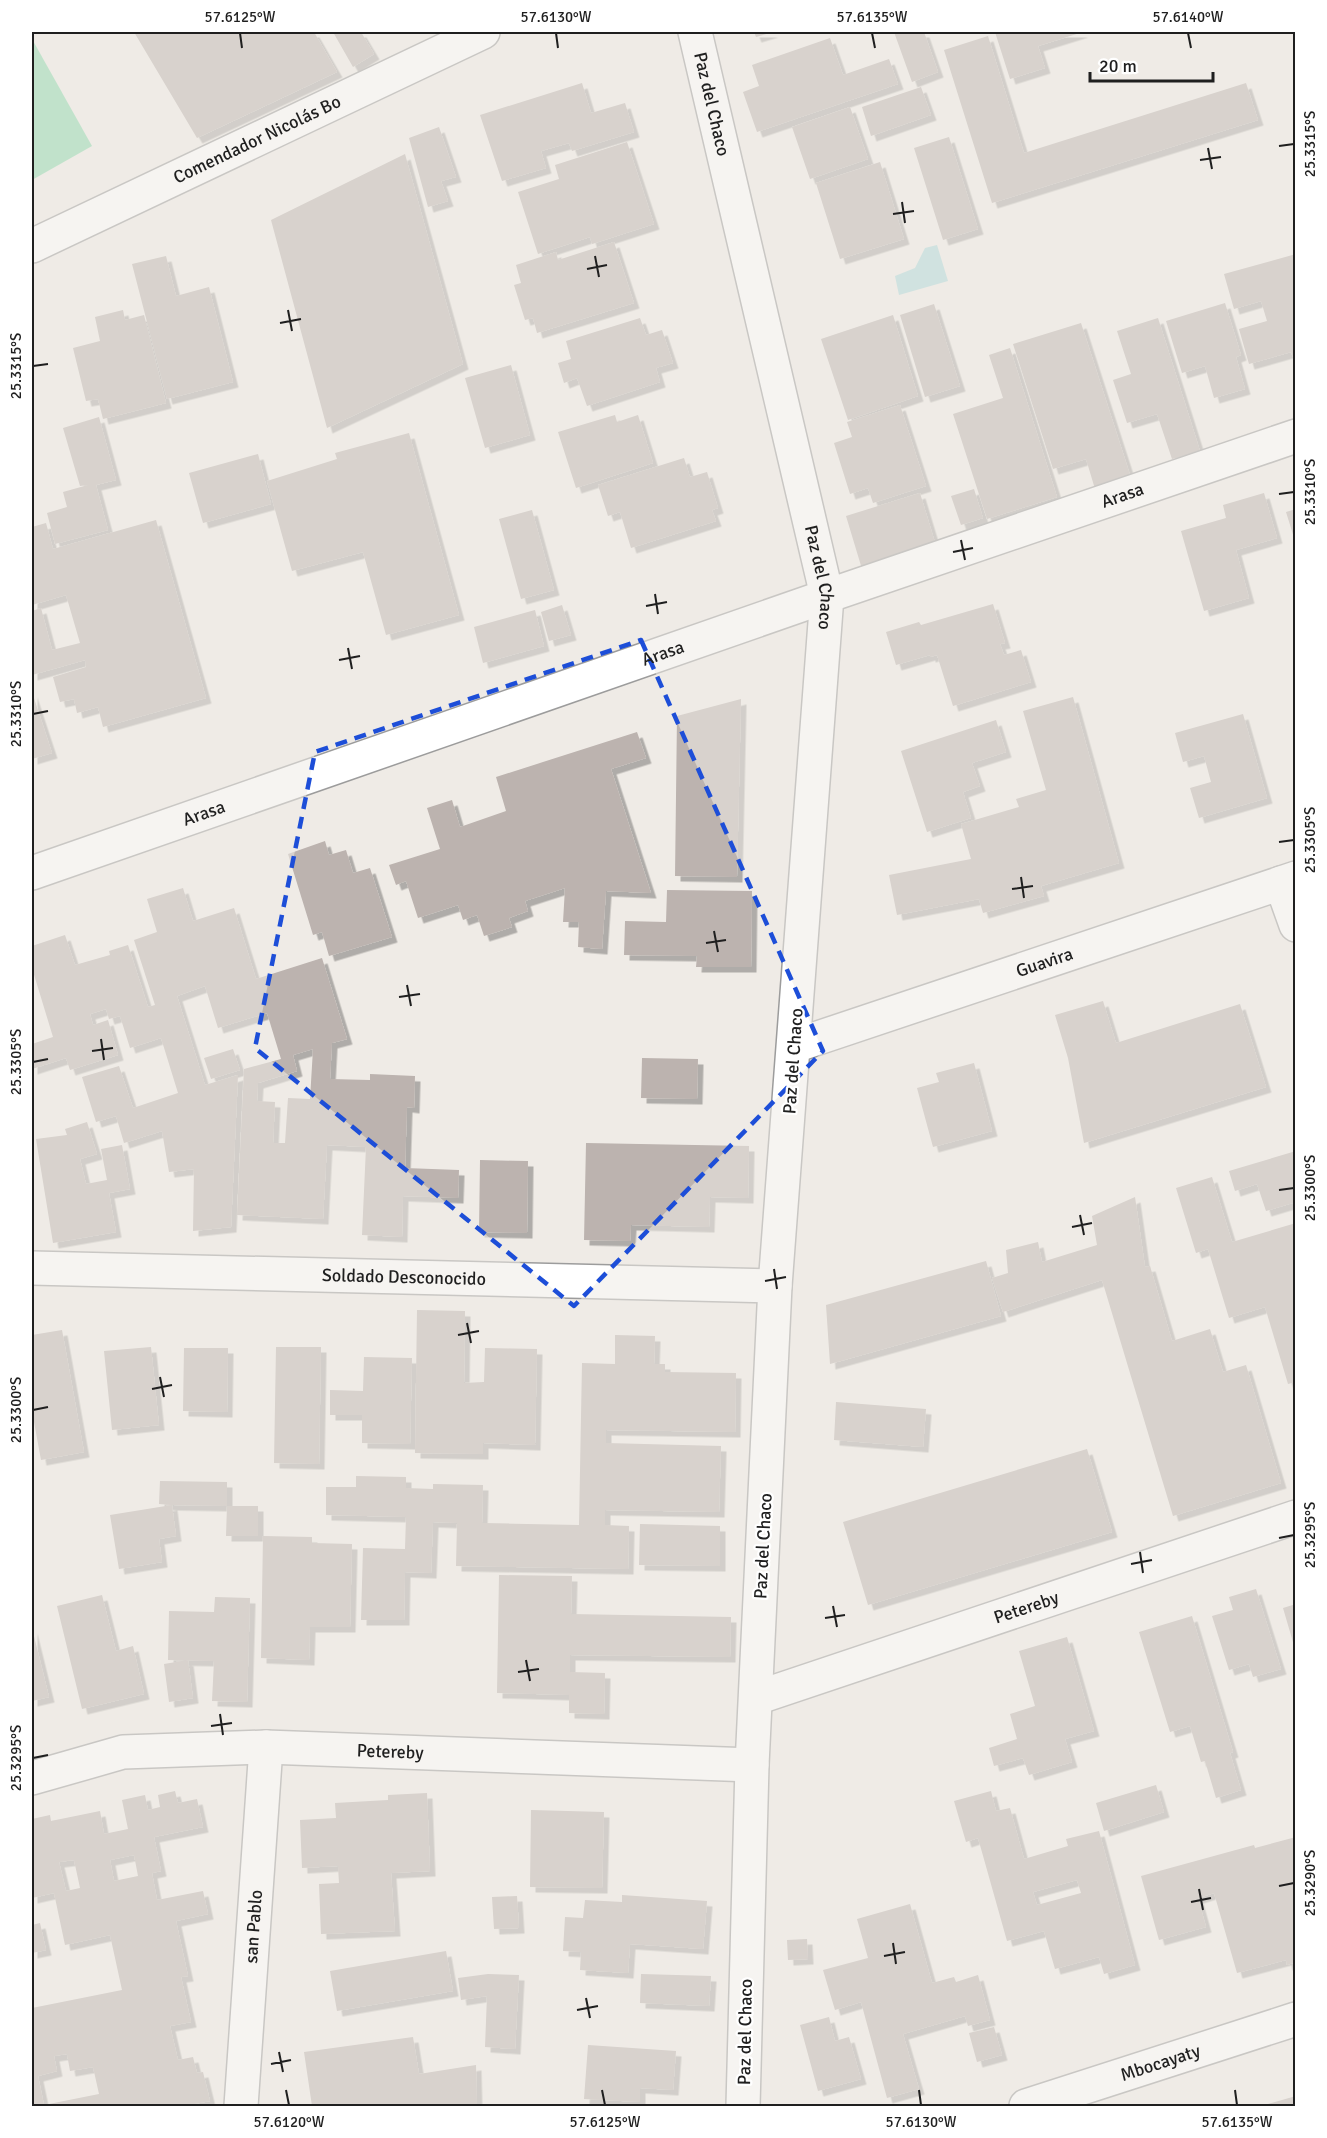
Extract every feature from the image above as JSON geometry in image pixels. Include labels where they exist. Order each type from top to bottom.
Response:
[{"type":"street","name":"Comendador Nicolás Bo","points":[[32,246],[483,32]]},
{"type":"street","name":"Paz del Chaco","points":[[695,32],[827,596],[775,1286],[752,1764],[743,2106]]},
{"type":"street","name":"Arasa","points":[[32,873],[827,596],[1296,436]]},
{"type":"street","name":"Guavira","points":[[794,1046],[1288,880]]},
{"type":"street","points":[[1288,880],[1296,925]]},
{"type":"street","name":"Soldado Desconocido","points":[[32,1268],[775,1286]]},
{"type":"street","name":"Petereby","points":[[756,1698],[1296,1516]]},
{"type":"street","name":"Petereby","points":[[32,1778],[123,1752],[266,1747],[752,1764]]},
{"type":"street","name":"san Pablo","points":[[241,2106],[266,1747]]},
{"type":"street","name":"Mbocayaty","points":[[1026,2106],[1296,2019]]},
{"type":"highlighted area","points":[[641,640],[823,1051],[574,1306],[255,1048],[315,752]]},
{"type":"green space","points":[[32,39],[92,146],[32,180]]},
{"type":"water","points":[[937,245],[948,281],[899,295],[895,276],[915,268],[925,248]]},
{"type":"building","points":[[134,32],[314,32],[337,72],[197,138]]},
{"type":"building","points":[[333,32],[361,32],[374,54],[353,67]]},
{"type":"building","points":[[754,32],[773,32],[756,37]]},
{"type":"building","points":[[894,32],[924,32],[938,72],[912,82]]},
{"type":"building","points":[[995,32],[1083,32],[1038,46],[1045,68],[1010,79]]},
{"type":"building","points":[[988,36],[1024,153],[1246,83],[1258,120],[992,203],[944,50]]},
{"type":"building","points":[[830,38],[843,75],[889,59],[898,84],[757,132],[743,92],[759,86],[752,65]]},
{"type":"building","points":[[582,83],[591,113],[625,103],[634,132],[572,151],[569,143],[541,151],[546,168],[502,181],[480,115]]},
{"type":"building","points":[[921,87],[931,115],[871,136],[862,107]]},
{"type":"building","points":[[850,107],[868,159],[810,179],[792,127]]},
{"type":"building","points":[[439,127],[456,177],[441,181],[448,201],[428,207],[409,138]]},
{"type":"building","points":[[949,137],[978,229],[943,240],[914,148]]},
{"type":"building","points":[[627,142],[654,224],[592,244],[590,237],[538,254],[518,192],[559,179],[555,165]]},
{"type":"building","points":[[405,154],[463,364],[327,428],[271,220]]},
{"type":"building","points":[[880,162],[904,239],[840,259],[816,183]]},
{"type":"building","points":[[614,242],[634,303],[537,333],[533,318],[525,320],[514,285],[521,283],[516,265],[556,252],[558,260]]},
{"type":"building","points":[[1296,254],[1296,365],[1291,352],[1249,364],[1239,329],[1267,321],[1261,301],[1234,309],[1224,274]]},
{"type":"building","points":[[166,256],[176,296],[209,287],[233,382],[167,399],[132,264]]},
{"type":"building","points":[[1225,303],[1241,355],[1236,357],[1245,389],[1214,398],[1205,366],[1182,373],[1166,321]]},
{"type":"building","points":[[934,304],[960,386],[925,397],[900,315]]},
{"type":"building","points":[[123,310],[125,320],[144,315],[166,403],[103,419],[98,399],[86,401],[73,348],[100,341],[95,317]]},
{"type":"building","points":[[893,315],[918,396],[848,420],[821,339]]},
{"type":"building","points":[[640,318],[646,335],[662,330],[673,363],[656,368],[660,382],[587,406],[577,378],[564,383],[558,363],[571,359],[566,341]]},
{"type":"building","points":[[1158,318],[1200,451],[1172,459],[1157,414],[1127,423],[1113,380],[1131,374],[1117,331]]},
{"type":"building","points":[[1081,323],[1131,478],[1095,489],[1086,459],[1053,469],[1013,344]]},
{"type":"building","points":[[1010,348],[1057,497],[987,519],[953,414],[1003,398],[989,355]]},
{"type":"building","points":[[511,365],[530,435],[485,448],[465,378]]},
{"type":"building","points":[[900,405],[926,486],[873,503],[868,488],[850,494],[834,443],[852,437],[847,422]]},
{"type":"building","points":[[615,415],[617,422],[638,415],[653,463],[576,488],[558,432]]},
{"type":"building","points":[[99,417],[116,480],[96,485],[108,530],[55,544],[47,513],[67,507],[63,492],[88,485],[80,486],[63,428]]},
{"type":"building","points":[[409,433],[459,615],[386,635],[363,552],[292,571],[267,481],[337,459],[335,453]]},
{"type":"building","points":[[258,454],[271,504],[203,523],[189,473]]},
{"type":"building","points":[[684,458],[690,477],[707,472],[718,508],[712,510],[716,521],[631,548],[620,512],[608,516],[598,485]]},
{"type":"building","points":[[974,489],[983,518],[961,525],[951,496]]},
{"type":"building","points":[[920,493],[936,546],[862,569],[846,516]]},
{"type":"building","points":[[1264,493],[1277,538],[1236,550],[1249,598],[1204,611],[1181,531],[1226,518],[1223,505]]},
{"type":"building","points":[[1296,509],[1296,541],[1295,541],[1286,512]]},
{"type":"building","points":[[532,510],[554,590],[521,599],[499,519]]},
{"type":"building","points":[[156,520],[206,698],[103,727],[98,707],[77,713],[74,699],[60,702],[53,677],[86,667],[85,660],[32,675],[32,611],[41,608],[52,650],[80,643],[66,595],[32,605],[32,527],[46,523],[53,549]]},
{"type":"building","points":[[993,604],[1005,643],[1000,644],[1004,655],[1021,650],[1031,682],[953,706],[937,655],[896,665],[886,632],[919,622],[921,625]]},
{"type":"building","points":[[562,605],[571,635],[549,641],[541,612]]},
{"type":"building","points":[[535,610],[544,646],[483,663],[474,627]]},
{"type":"building","points":[[32,692],[52,753],[32,759]]},
{"type":"building","points":[[1073,697],[1119,863],[1041,886],[1044,896],[983,913],[979,899],[897,915],[889,875],[971,859],[961,824],[1019,807],[1016,799],[1046,790],[1023,711]]},
{"type":"building","points":[[741,699],[737,877],[675,876],[677,716]]},
{"type":"building","points":[[1243,714],[1267,798],[1199,818],[1190,788],[1211,782],[1204,756],[1183,762],[1175,733]]},
{"type":"building","points":[[996,720],[1006,752],[972,763],[980,786],[963,792],[971,818],[927,832],[901,751]]},
{"type":"building","points":[[637,732],[646,758],[611,769],[651,893],[606,891],[602,949],[578,947],[579,922],[563,922],[565,888],[525,901],[528,911],[509,918],[512,927],[484,936],[477,915],[463,920],[458,905],[418,918],[406,881],[396,885],[389,865],[440,849],[427,808],[452,800],[460,827],[506,811],[496,777]]},
{"type":"building","points":[[325,841],[329,855],[346,850],[353,873],[370,868],[392,937],[329,956],[322,932],[313,935],[288,854]]},
{"type":"building","points":[[183,888],[193,921],[234,908],[256,979],[322,958],[347,1039],[332,1043],[330,1079],[370,1080],[370,1074],[415,1076],[414,1108],[407,1107],[405,1168],[459,1170],[458,1198],[403,1196],[402,1237],[362,1235],[366,1147],[327,1145],[323,1219],[237,1215],[244,1069],[281,1059],[267,1013],[218,1028],[205,986],[177,996],[205,1085],[238,1075],[231,1227],[193,1231],[194,1169],[169,1172],[162,1131],[124,1143],[116,1116],[96,1122],[82,1077],[119,1066],[133,1108],[178,1093],[161,1038],[130,1048],[120,1016],[109,1019],[106,1009],[90,1014],[93,1025],[108,1020],[118,1055],[70,1070],[66,1058],[32,1069],[32,1044],[53,1037],[32,968],[32,946],[65,935],[75,965],[110,955],[109,951],[128,945],[148,1007],[155,1005],[134,940],[157,932],[147,899]],"holes":[[[313,1049],[310,1099],[288,1098],[285,1143],[273,1143],[275,1102],[257,1101],[258,1083],[297,1071],[293,1055]]]},
{"type":"building","points":[[667,890],[752,891],[751,967],[696,967],[697,956],[624,955],[625,921],[666,922]]},
{"type":"building","points":[[1103,1001],[1116,1043],[1240,1004],[1266,1087],[1084,1143],[1068,1058],[1055,1015]]},
{"type":"building","points":[[233,1049],[240,1070],[211,1079],[204,1058]]},
{"type":"building","points":[[642,1058],[698,1059],[697,1099],[641,1098]]},
{"type":"building","points":[[974,1063],[992,1131],[933,1147],[917,1088],[939,1082],[936,1073]]},
{"type":"building","points":[[87,1122],[97,1154],[80,1159],[86,1184],[107,1180],[101,1149],[122,1145],[130,1189],[109,1193],[116,1232],[53,1243],[36,1139],[67,1135],[65,1129]]},
{"type":"building","points":[[586,1143],[749,1146],[748,1198],[710,1197],[709,1227],[631,1225],[630,1241],[584,1240]]},
{"type":"building","points":[[1296,1151],[1296,1202],[1266,1211],[1257,1184],[1235,1191],[1229,1171]]},
{"type":"building","points":[[480,1160],[528,1161],[527,1233],[479,1232]]},
{"type":"building","points":[[1212,1177],[1232,1242],[1296,1223],[1296,1382],[1288,1384],[1265,1307],[1229,1318],[1208,1249],[1196,1253],[1176,1188]]},
{"type":"building","points":[[1135,1197],[1145,1267],[1150,1266],[1172,1341],[1210,1329],[1223,1372],[1246,1365],[1281,1483],[1173,1516],[1102,1280],[1003,1312],[992,1278],[1008,1273],[1006,1250],[1038,1242],[1042,1262],[1097,1245],[1092,1216]]},
{"type":"building","points":[[986,1261],[1001,1316],[830,1364],[826,1305]]},
{"type":"building","points":[[417,1310],[465,1311],[464,1383],[484,1382],[485,1348],[537,1349],[535,1445],[483,1443],[483,1454],[415,1453]]},
{"type":"building","points":[[62,1330],[84,1452],[41,1460],[32,1411],[32,1335]]},
{"type":"building","points":[[615,1335],[655,1336],[654,1364],[665,1364],[665,1372],[736,1373],[735,1432],[606,1430],[606,1443],[721,1446],[719,1512],[605,1510],[605,1525],[629,1526],[628,1569],[456,1566],[457,1523],[433,1522],[431,1573],[405,1572],[404,1620],[361,1620],[363,1548],[405,1549],[406,1517],[326,1515],[326,1487],[356,1487],[356,1476],[406,1477],[406,1488],[433,1489],[433,1484],[483,1485],[482,1523],[579,1525],[582,1363],[615,1364]]},
{"type":"building","points":[[151,1347],[159,1425],[112,1430],[104,1351]]},
{"type":"building","points":[[276,1347],[321,1347],[319,1464],[274,1463]]},
{"type":"building","points":[[184,1348],[228,1348],[227,1412],[183,1411]]},
{"type":"building","points":[[364,1357],[412,1358],[410,1444],[362,1443],[362,1415],[330,1415],[330,1390],[363,1391]]},
{"type":"building","points":[[836,1402],[926,1409],[923,1447],[834,1440]]},
{"type":"building","points":[[1087,1449],[1112,1532],[868,1605],[843,1522]]},
{"type":"building","points":[[160,1481],[227,1482],[227,1506],[159,1504]]},
{"type":"building","points":[[172,1505],[176,1536],[159,1539],[162,1562],[119,1569],[110,1515]]},
{"type":"building","points":[[227,1506],[258,1506],[258,1536],[226,1536]]},
{"type":"building","points":[[640,1524],[720,1526],[720,1566],[639,1565]]},
{"type":"building","points":[[263,1536],[312,1537],[312,1543],[352,1544],[350,1627],[310,1627],[309,1660],[261,1658]]},
{"type":"building","points":[[499,1575],[572,1576],[571,1614],[731,1617],[730,1657],[570,1655],[570,1672],[605,1673],[604,1714],[569,1713],[569,1695],[497,1693]]},
{"type":"building","points":[[1256,1589],[1281,1669],[1253,1677],[1249,1664],[1229,1670],[1212,1616],[1233,1610],[1229,1597]]},
{"type":"building","points":[[102,1595],[116,1651],[133,1646],[144,1694],[82,1709],[57,1606]]},
{"type":"building","points":[[215,1597],[250,1598],[247,1702],[212,1701],[214,1661],[168,1660],[169,1611],[214,1612]]},
{"type":"building","points":[[1296,1604],[1296,1649],[1295,1649],[1283,1608]]},
{"type":"building","points":[[1192,1616],[1233,1752],[1230,1753],[1241,1790],[1216,1798],[1205,1761],[1201,1762],[1190,1726],[1170,1732],[1139,1632]]},
{"type":"building","points":[[32,1628],[49,1697],[32,1701]]},
{"type":"building","points":[[1067,1637],[1094,1731],[1065,1739],[1072,1762],[1029,1775],[1023,1758],[994,1766],[989,1748],[1017,1739],[1010,1714],[1035,1706],[1019,1651]]},
{"type":"building","points":[[188,1660],[193,1698],[169,1702],[164,1664]]},
{"type":"building","points":[[1156,1785],[1164,1812],[1104,1831],[1096,1803]]},
{"type":"building","points":[[175,1791],[178,1803],[197,1799],[203,1827],[154,1837],[161,1871],[152,1873],[157,1900],[203,1891],[208,1914],[176,1921],[188,1976],[181,1977],[191,2022],[170,2026],[178,2060],[193,2057],[197,2073],[203,2072],[210,2101],[189,2106],[32,2106],[32,2008],[122,1990],[110,1935],[65,1945],[54,1893],[32,1898],[32,1819],[50,1815],[51,1821],[100,1811],[104,1834],[128,1829],[122,1800],[145,1795],[148,1810],[160,1807],[158,1795]],"holes":[[[134,1855],[138,1876],[114,1881],[110,1860]],[[74,1860],[80,1888],[66,1891],[59,1862]],[[67,2054],[70,2071],[93,2067],[99,2094],[44,2105],[38,2076],[57,2071],[54,2056]]]},
{"type":"building","points":[[991,1791],[996,1811],[1010,1808],[1024,1859],[1068,1846],[1066,1839],[1099,1831],[1135,1965],[1104,1974],[1099,1957],[1055,1969],[1044,1931],[1007,1941],[978,1838],[966,1842],[954,1801]],"holes":[[[1077,1880],[1081,1893],[1037,1905],[1033,1892]]]},
{"type":"building","points":[[427,1793],[430,1871],[391,1873],[395,1931],[321,1934],[319,1884],[339,1883],[338,1866],[302,1868],[300,1820],[336,1818],[335,1803],[388,1800],[388,1795]]},
{"type":"building","points":[[531,1810],[604,1812],[602,1888],[530,1887]]},
{"type":"building","points":[[1296,1837],[1296,1962],[1287,1965],[1286,1960],[1237,1973],[1214,1893],[1198,1898],[1206,1927],[1159,1940],[1141,1876],[1254,1845],[1255,1848]]},
{"type":"building","points":[[622,1895],[707,1901],[703,1949],[630,1944],[628,1973],[580,1970],[581,1952],[563,1951],[565,1917],[583,1918],[585,1900],[622,1902]]},
{"type":"building","points":[[517,1896],[519,1928],[494,1929],[492,1897]]},
{"type":"building","points":[[910,1904],[932,1983],[954,1977],[956,1982],[978,1975],[990,2020],[968,2026],[965,2016],[903,2034],[919,2089],[887,2098],[861,2002],[835,2010],[823,1970],[868,1958],[857,1919]]},
{"type":"building","points":[[40,1923],[46,1950],[32,1953],[32,1925]]},
{"type":"building","points":[[807,1939],[808,1959],[788,1960],[787,1940]]},
{"type":"building","points":[[446,1951],[453,1991],[337,2011],[330,1971]]},
{"type":"building","points":[[488,1974],[519,1975],[515,2049],[485,2047],[487,1996],[461,2000],[458,1978]]},
{"type":"building","points":[[641,1974],[711,1976],[709,2006],[640,2003]]},
{"type":"building","points":[[829,2017],[835,2041],[849,2037],[861,2079],[818,2091],[800,2025]]},
{"type":"building","points":[[994,2027],[1002,2055],[977,2062],[969,2033]]},
{"type":"building","points":[[413,2037],[419,2074],[476,2065],[477,2106],[312,2106],[304,2052]]},
{"type":"building","points":[[588,2045],[676,2051],[673,2090],[640,2088],[640,2102],[584,2099]]},
{"type":"building","points":[[1296,2096],[1296,2106],[1268,2106],[1268,2104]]}]
